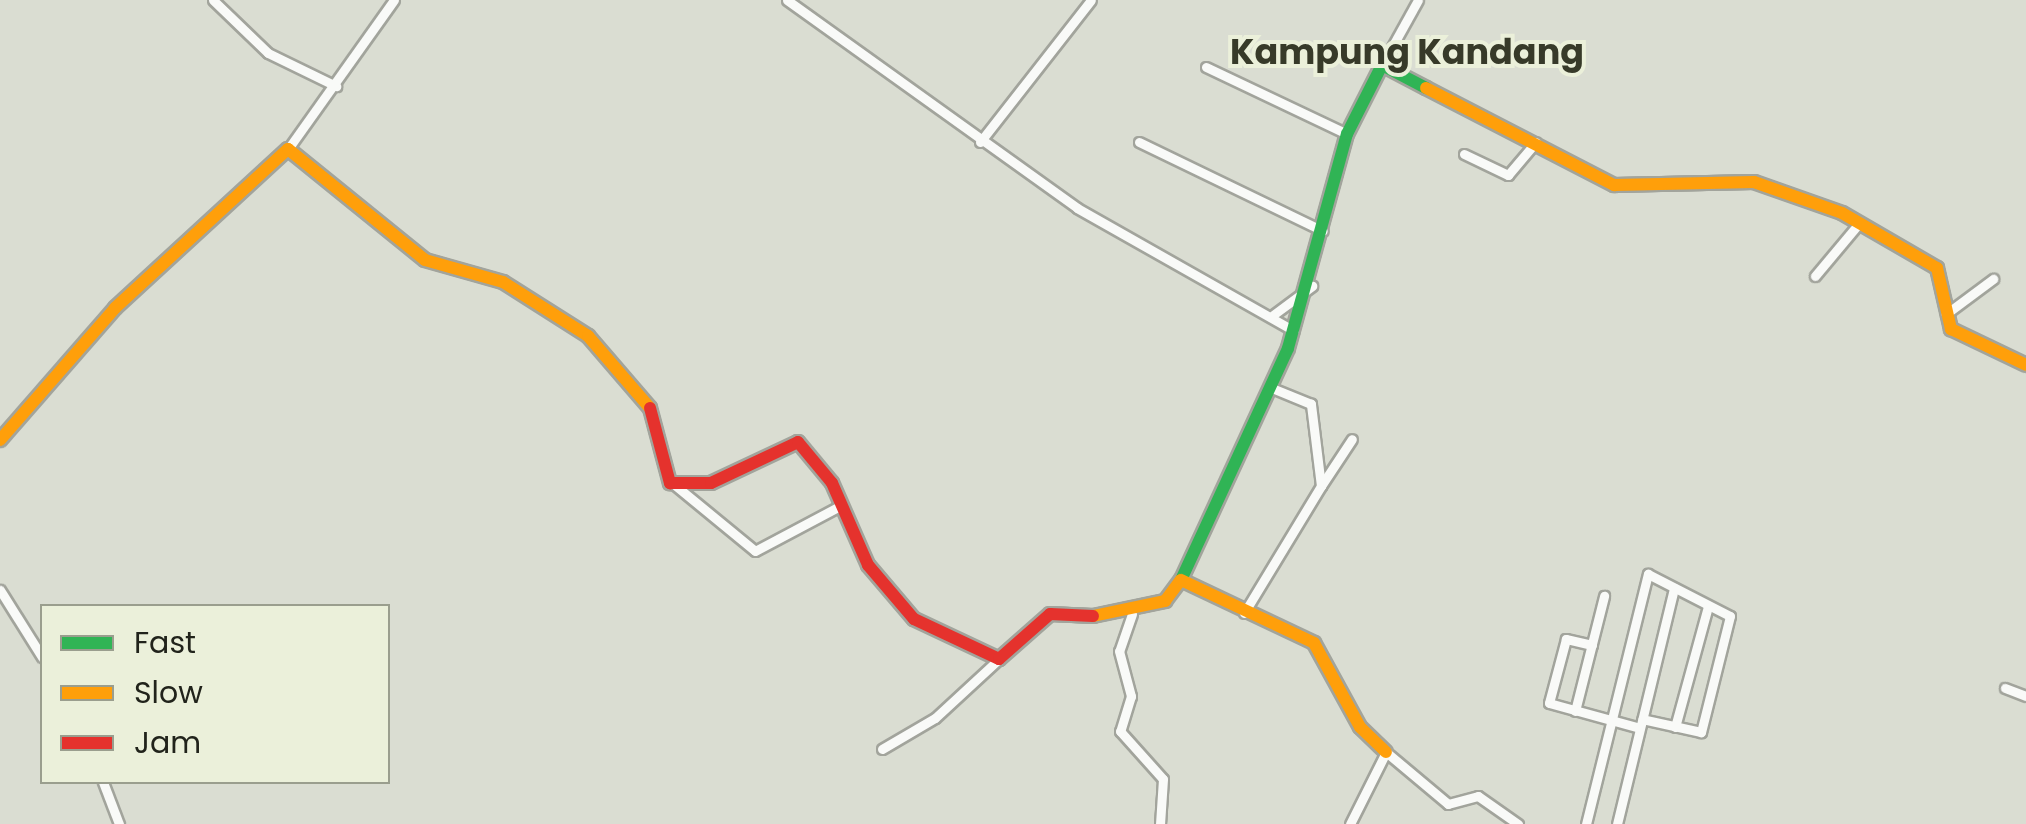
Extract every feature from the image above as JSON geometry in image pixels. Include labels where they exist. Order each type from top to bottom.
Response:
[{"type":"street","points":[[214,0],[268,52],[336,86]]},
{"type":"street","points":[[0,440],[116,308],[288,149],[394,0]]},
{"type":"street","points":[[787,0],[1077,208],[1294,331]]},
{"type":"street","points":[[980,142],[1091,0]]},
{"type":"street","points":[[882,749],[935,718],[1050,614],[1132,614],[1165,601],[1180,580],[1218,484],[1272,388],[1312,286],[1347,134],[1418,0]]},
{"type":"street","points":[[1382,65],[1537,140],[1614,185],[1754,182],[1860,222],[1936,268],[1946,314],[1962,338],[2026,365]]},
{"type":"street","points":[[1206,67],[1347,134]]},
{"type":"street","points":[[1464,154],[1508,175],[1537,140]]},
{"type":"street","points":[[1140,142],[1323,231]]},
{"type":"street","points":[[288,149],[425,260],[503,282],[588,336],[656,414],[660,472],[755,551],[840,506]]},
{"type":"street","points":[[1814,276],[1860,222]]},
{"type":"street","points":[[1946,314],[1993,279]]},
{"type":"street","points":[[1273,316],[1312,286]]},
{"type":"street","points":[[1272,388],[1311,404],[1321,486]]},
{"type":"street","points":[[1244,614],[1352,438]]},
{"type":"street","points":[[676,486],[711,482],[787,440],[813,457],[897,606],[999,659]]},
{"type":"street","points":[[1586,824],[1606,719],[1644,577],[1730,616],[1702,730],[1606,719],[1548,702],[1566,639],[1592,644]]},
{"type":"street","points":[[1180,580],[1244,614],[1314,643],[1360,726],[1386,752],[1448,804],[1478,796],[1518,824]]},
{"type":"street","points":[[1617,824],[1674,588]]},
{"type":"street","points":[[0,590],[40,654]]},
{"type":"street","points":[[1575,711],[1604,596]]},
{"type":"street","points":[[1675,728],[1708,606]]},
{"type":"street","points":[[1132,614],[1119,651],[1131,696],[1120,731],[1163,779],[1160,824]]},
{"type":"street","points":[[2005,688],[2026,696]]},
{"type":"street","points":[[1350,824],[1386,752]]},
{"type":"street","points":[[104,784],[119,824]]},
{"type":"traffic: fast","points":[[1181,580],[1288,348],[1347,134],[1382,65],[1426,88]]},
{"type":"traffic: slow","points":[[1426,88],[1614,185],[1754,182],[1842,213],[1937,268],[1951,329],[2026,365]]},
{"type":"traffic: slow","points":[[0,440],[115,308],[288,149],[425,260],[503,282],[588,336],[650,408]]},
{"type":"traffic: slow","points":[[1093,616],[1165,601],[1181,580],[1314,643],[1360,727],[1386,752]]},
{"type":"traffic: jam","points":[[650,408],[670,483],[711,483],[798,442],[832,483],[868,565],[914,619],[999,659],[1050,614],[1093,616]]},
{"type":"district","name":"Kampung Kandang","points":[[1407,52]]}]
